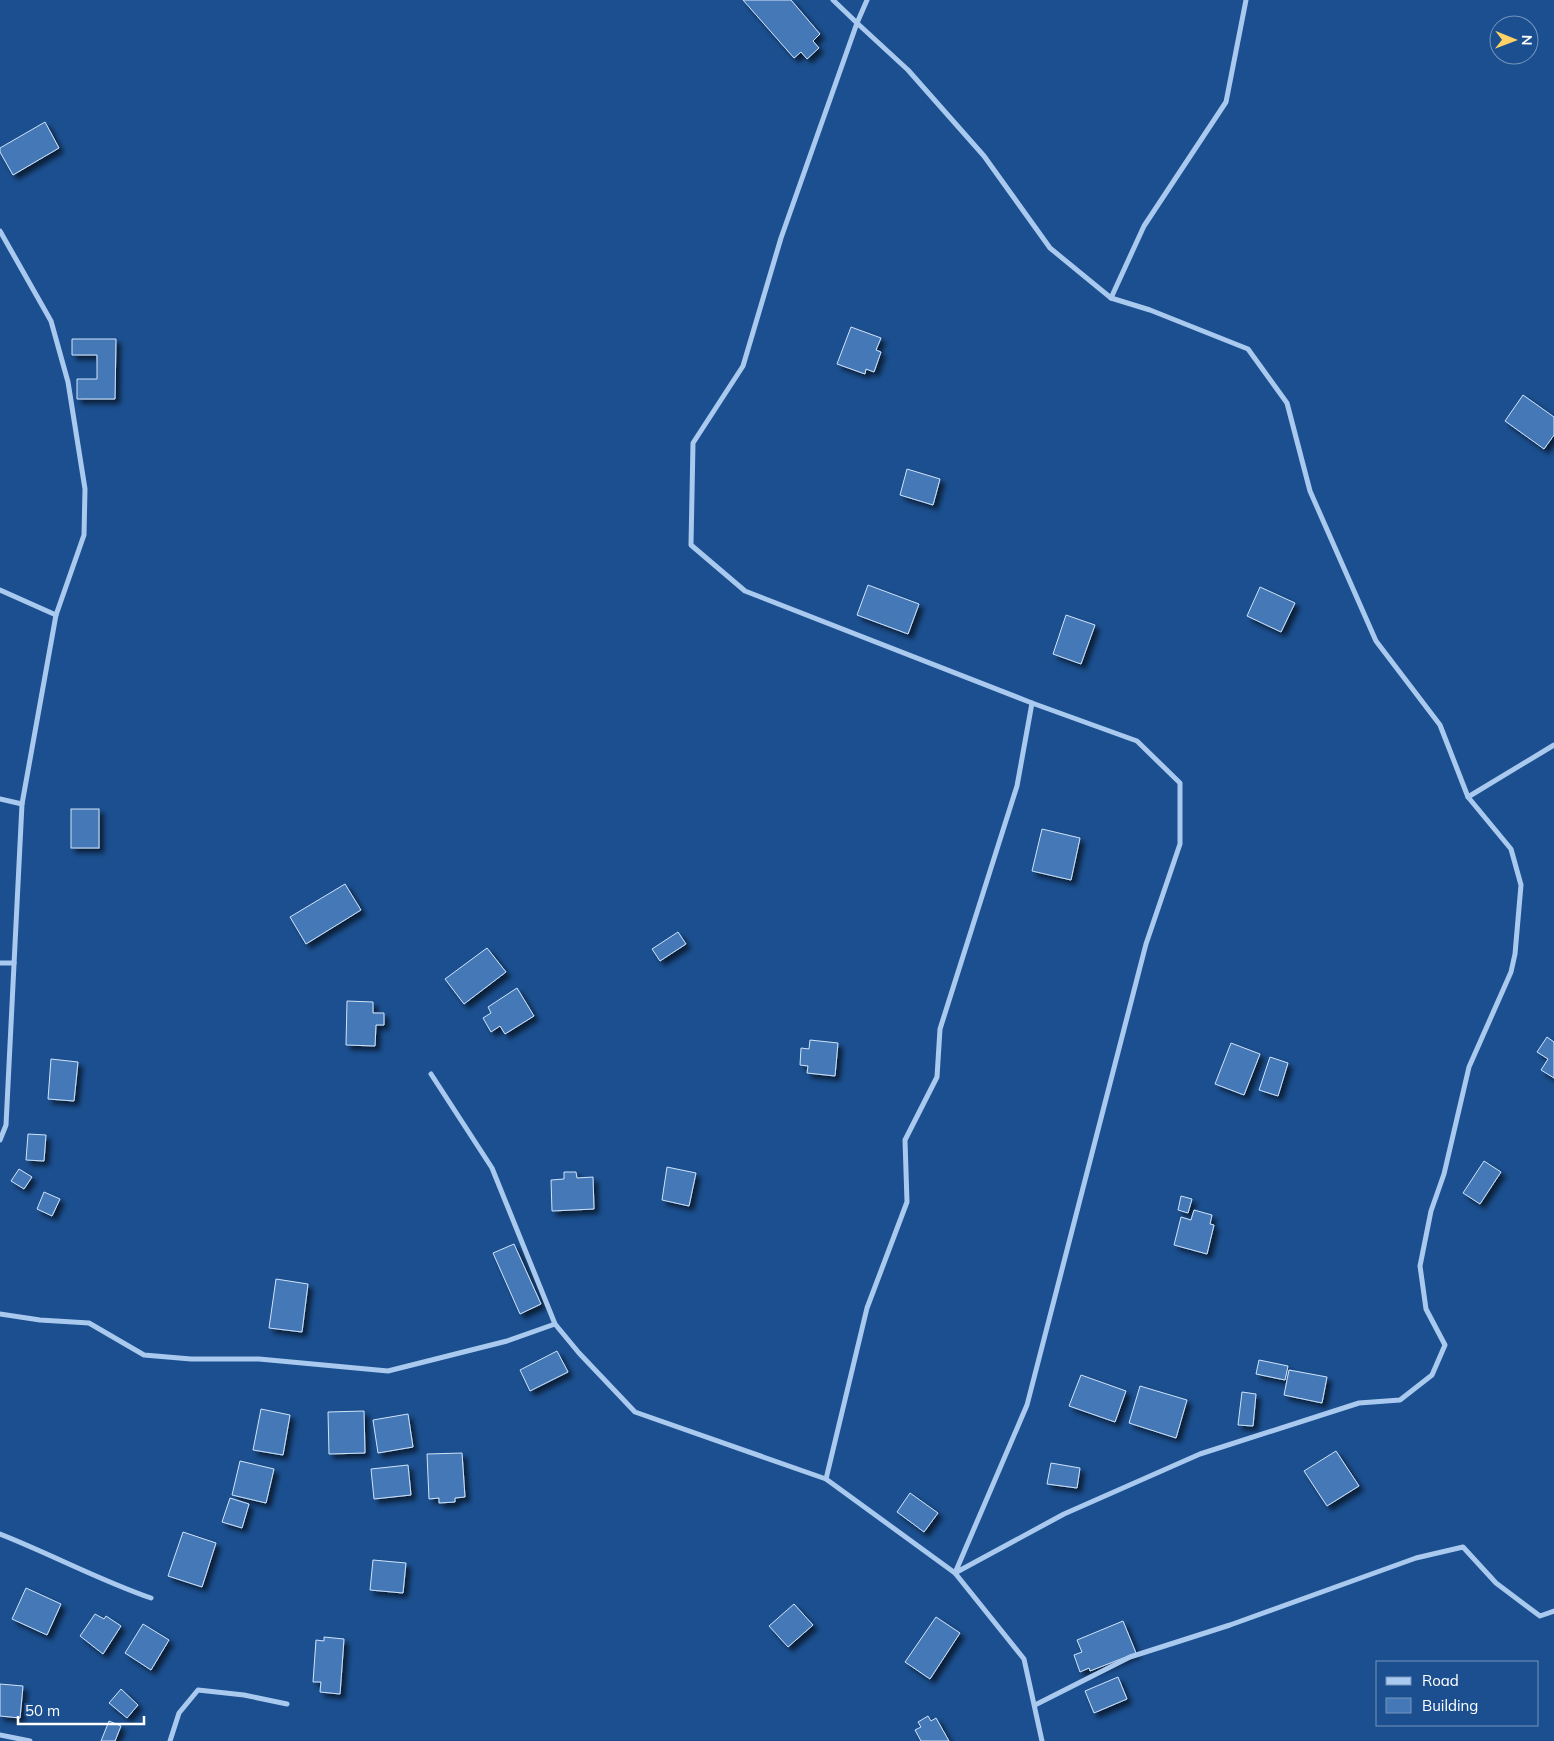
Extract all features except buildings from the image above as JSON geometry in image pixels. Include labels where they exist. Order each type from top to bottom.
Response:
[{"type":"street","points":[[833,0],[908,70],[984,156],[1050,248],[1111,298],[1150,310],[1248,348],[1287,403],[1310,491],[1376,641],[1440,725],[1468,797],[1511,849],[1521,885],[1515,954],[1511,972],[1469,1067],[1444,1174],[1431,1210],[1420,1266],[1426,1309],[1445,1345],[1432,1375],[1400,1400],[1359,1403],[1200,1454],[1064,1514],[955,1573]]},
{"type":"street","points":[[867,0],[857,23],[781,238],[743,366],[693,443],[691,545],[745,591],[1032,704],[1137,741],[1180,783],[1180,844],[1146,944],[1027,1405],[955,1573]]},
{"type":"street","points":[[1111,298],[1144,226],[1226,102],[1246,0]]},
{"type":"street","points":[[0,231],[51,321],[68,382],[85,489],[84,535],[56,615],[22,804],[6,1125],[0,1140]]},
{"type":"street","points":[[0,590],[56,615]]},
{"type":"street","points":[[826,1479],[867,1308],[907,1202],[905,1140],[937,1077],[940,1029],[1017,786],[1032,704]]},
{"type":"street","points":[[1468,797],[1554,745]]},
{"type":"street","points":[[0,799],[22,804]]},
{"type":"street","points":[[0,963],[14,963]]},
{"type":"street","points":[[431,1074],[492,1168],[555,1324],[578,1353],[635,1412],[826,1479],[955,1573],[1024,1659],[1042,1741]]},
{"type":"street","points":[[0,1314],[40,1320],[89,1323],[144,1355],[191,1359],[259,1359],[388,1370],[506,1341],[555,1324]]},
{"type":"street","points":[[0,1534],[38,1549],[118,1586],[151,1598]]},
{"type":"street","points":[[1035,1705],[1130,1657],[1230,1625],[1416,1558],[1463,1547],[1496,1583],[1540,1616],[1554,1611]]},
{"type":"street","points":[[170,1741],[179,1713],[198,1690],[287,1704]]},
{"type":"street","points":[[0,1735],[30,1741]]}]
